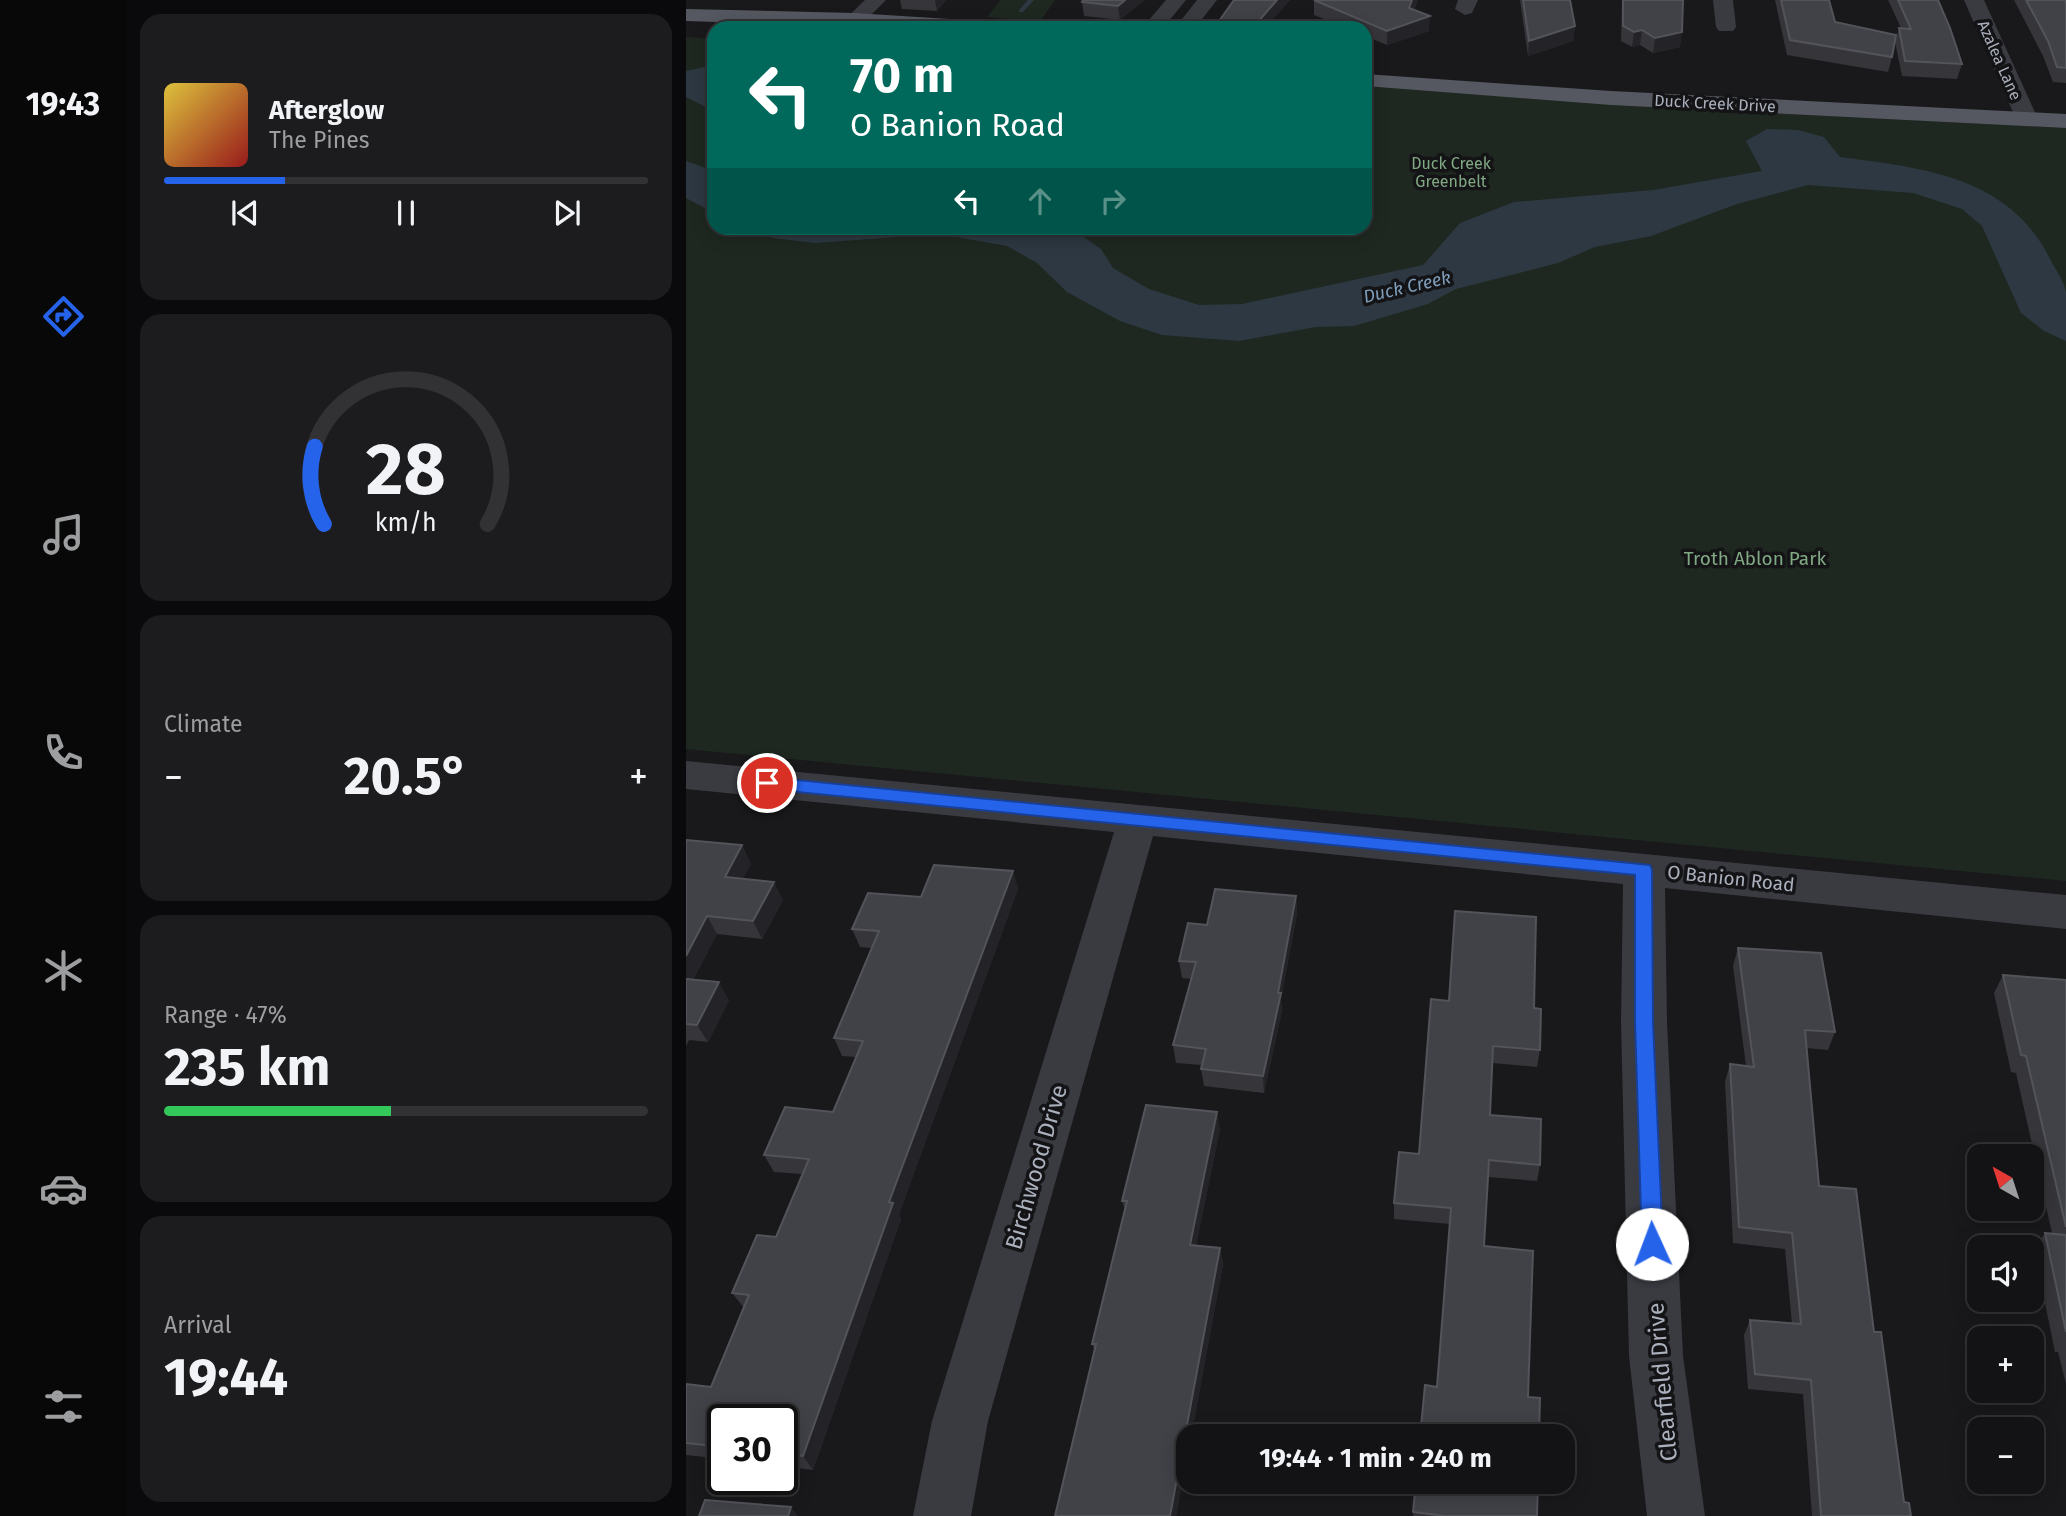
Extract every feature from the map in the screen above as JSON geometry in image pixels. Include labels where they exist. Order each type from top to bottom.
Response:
[{"type":"main road","points":[[686,15],[795,21]]},
{"type":"main road","points":[[686,33],[707,34]]},
{"type":"main road","name":"Duck Creek Drive","points":[[1372,62],[2023,110],[2066,121]]},
{"type":"main road","name":"Duck Creek Drive","points":[[1372,81],[1611,98],[2023,110],[2066,103]]},
{"type":"street","points":[[853,21],[876,0]]},
{"type":"street","points":[[1158,21],[1176,0]]},
{"type":"street","points":[[1190,21],[1207,0]]},
{"type":"street","points":[[1723,0],[1726,27]]},
{"type":"street","name":"Azalea Lane","points":[[1974,0],[2023,110]]},
{"type":"street","name":"O Banion Road","points":[[686,775],[2066,912]]},
{"type":"street","name":"Birchwood Drive","points":[[942,1516],[960,1422],[1138,820]]},
{"type":"street","name":"Clearfield Drive","points":[[1644,870],[1644,1022],[1656,1356],[1676,1516]]},
{"type":"green space","points":[[1001,0],[1055,0],[1041,21],[987,17]]},
{"type":"green space","name":"Troth Ablon Park","points":[[686,37],[707,38],[707,235],[1372,235],[1372,86],[1728,111],[2066,128],[2066,881],[686,749]]},
{"type":"water","points":[[707,66],[707,108],[686,97],[686,71]]},
{"type":"water","name":"Duck Creek","points":[[1767,129],[1798,130],[1824,137],[1840,157],[1932,172],[1987,193],[2012,210],[2033,231],[2064,284],[2066,341],[2044,331],[2021,313],[1982,226],[1962,209],[1913,193],[1808,185],[1737,204],[1651,236],[1595,247],[1558,263],[1456,289],[1428,304],[1354,326],[1316,327],[1239,341],[1162,335],[1120,321],[1067,292],[1037,263],[1007,246],[945,235],[1081,235],[1101,249],[1113,268],[1149,289],[1199,305],[1242,304],[1423,265],[1460,223],[1514,202],[1653,190],[1762,171],[1746,141]]},
{"type":"water","points":[[686,161],[707,168],[707,209],[686,198]]},
{"type":"water","points":[[766,235],[925,235],[815,243]]},
{"type":"building","points":[[1125,0],[1118,6],[1082,2]]},
{"type":"building","points":[[1234,0],[1277,0],[1259,21],[1219,21]]},
{"type":"building","points":[[1314,0],[1412,0],[1409,8],[1430,16],[1387,31],[1372,25],[1372,21],[1363,21]]},
{"type":"building","points":[[1523,0],[1570,0],[1575,26],[1529,41]]},
{"type":"building","points":[[1623,0],[1683,0],[1682,32],[1655,38],[1642,30],[1634,32],[1623,26]]},
{"type":"building","points":[[1781,0],[1829,0],[1835,22],[1896,35],[1892,57],[1790,40]]},
{"type":"building","points":[[1898,0],[1938,0],[1962,64],[1905,61],[1899,28],[1911,29]]},
{"type":"building","points":[[2026,0],[2066,0],[2066,68],[2057,67],[2048,41]]},
{"type":"building","points":[[686,840],[742,845],[725,877],[774,882],[753,921],[707,916],[686,956]]},
{"type":"building","points":[[934,865],[1013,871],[889,1202],[893,1203],[803,1456],[798,1456],[798,1404],[707,1404],[707,1445],[686,1443],[686,1384],[711,1387],[749,1295],[732,1293],[757,1235],[776,1237],[809,1159],[764,1155],[785,1107],[833,1112],[863,1041],[834,1038],[879,931],[852,929],[868,893],[921,897]]},
{"type":"building","points":[[1215,889],[1296,896],[1278,993],[1281,993],[1263,1076],[1201,1069],[1206,1049],[1173,1045],[1196,962],[1179,961],[1188,923],[1207,925]]},
{"type":"building","points":[[1455,911],[1536,917],[1534,1008],[1541,1009],[1540,1050],[1493,1046],[1490,1115],[1541,1119],[1540,1165],[1489,1160],[1484,1246],[1533,1251],[1528,1397],[1540,1398],[1539,1424],[1421,1424],[1425,1385],[1437,1387],[1451,1208],[1394,1203],[1399,1152],[1419,1154],[1431,999],[1449,1001]]},
{"type":"building","points":[[1738,948],[1821,953],[1835,1032],[1805,1030],[1819,1186],[1856,1189],[1874,1332],[1881,1332],[1904,1502],[1909,1503],[1911,1516],[1821,1516],[1811,1380],[1755,1374],[1750,1320],[1801,1324],[1792,1233],[1739,1227],[1730,1064],[1754,1067]]},
{"type":"building","points":[[2003,975],[2066,980],[2066,1227],[2026,1056],[2021,1055]]},
{"type":"building","points":[[686,979],[719,982],[697,1025],[686,1024]]},
{"type":"building","points":[[1146,1105],[1217,1112],[1190,1245],[1220,1248],[1187,1424],[1176,1424],[1176,1484],[1170,1516],[1055,1516],[1096,1344],[1092,1344],[1127,1201],[1122,1201]]},
{"type":"building","points":[[2045,1233],[2066,1235],[2066,1332]]},
{"type":"building","points":[[1415,1494],[1538,1494],[1537,1516],[1445,1516],[1413,1512]]},
{"type":"building","points":[[705,1500],[791,1507],[788,1516],[699,1516]]},
{"type":"waterway","points":[[1021,11],[1031,0]]},
{"type":"route","points":[[767,783],[1644,870],[1644,1022],[1652,1244]]},
{"type":"park label","name":"Duck Creek Greenbelt","points":[[1451,172]]}]
